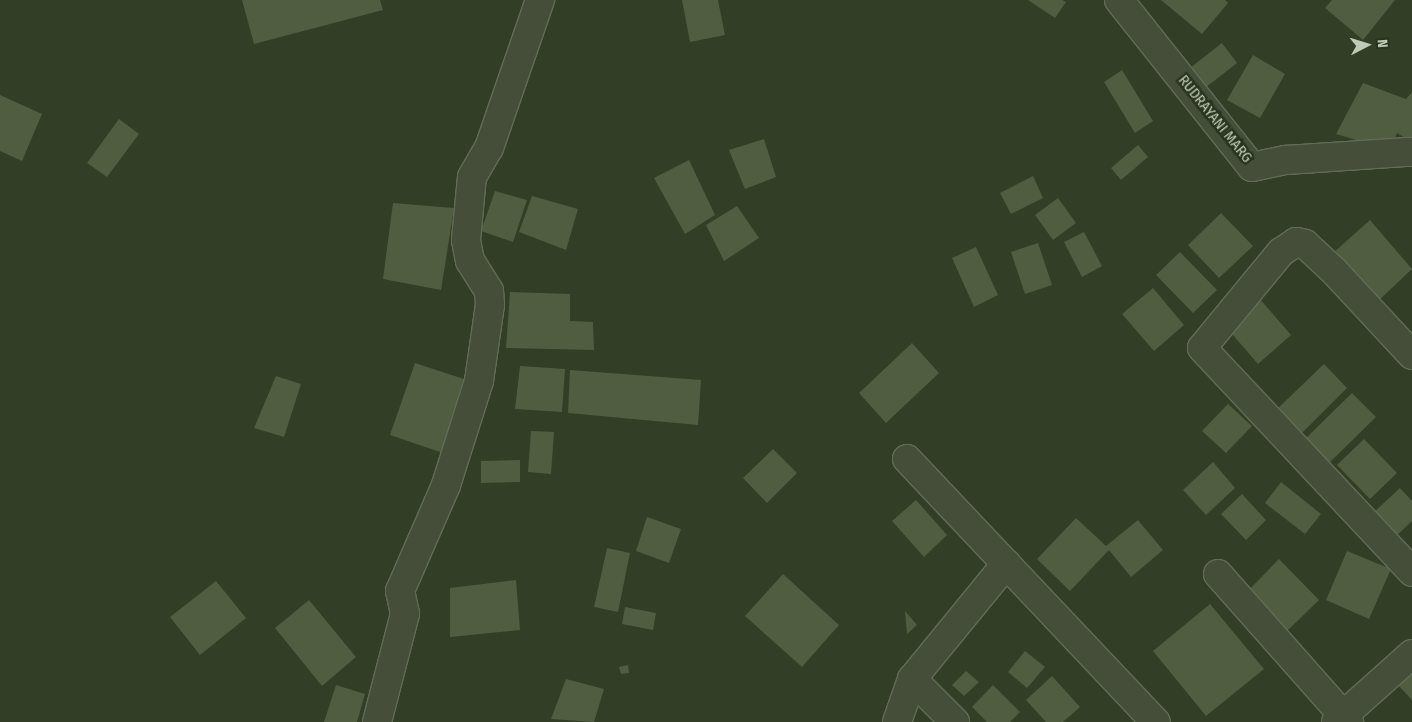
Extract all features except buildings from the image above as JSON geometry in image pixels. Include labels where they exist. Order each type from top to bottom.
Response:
[{"type":"street","points":[[377,722],[405,614],[400,591],[446,485],[479,381],[490,305],[489,291],[470,261],[466,240],[472,177],[489,148],[540,0]]},
{"type":"street","name":"RUDRAYANI MARG","points":[[1119,0],[1252,167],[1286,160],[1409,152]]},
{"type":"street","points":[[1412,355],[1334,271],[1305,244],[1296,242],[1281,252],[1202,348],[1412,572]]},
{"type":"street","points":[[907,459],[1156,722]]},
{"type":"street","points":[[897,722],[912,679],[1006,564]]},
{"type":"street","points":[[1218,574],[1343,720],[1412,654]]},
{"type":"street","points":[[912,679],[955,722]]}]
